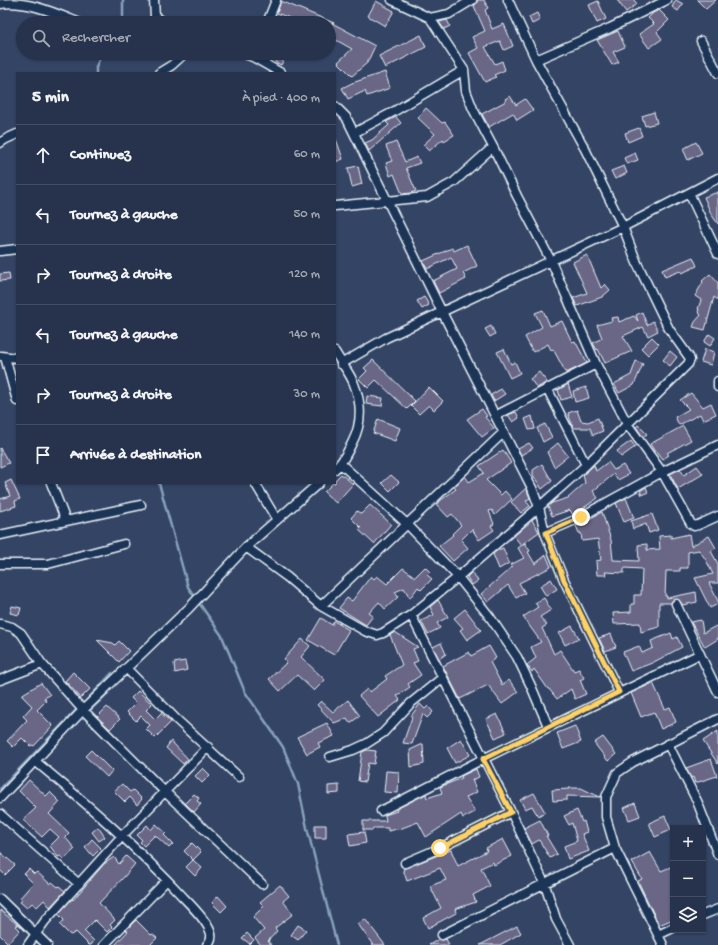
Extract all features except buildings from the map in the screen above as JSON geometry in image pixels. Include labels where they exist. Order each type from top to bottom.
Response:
[{"type":"street","points":[[154,0],[155,16]]},
{"type":"street","points":[[270,16],[276,0]]},
{"type":"street","points":[[392,0],[430,18],[464,70],[466,91],[473,109],[551,261],[596,364],[628,425],[662,472],[691,524],[694,526],[698,525],[718,516]]},
{"type":"street","points":[[430,18],[449,14],[472,0]]},
{"type":"street","points":[[246,547],[287,577],[321,606],[365,631],[378,635],[383,633],[411,615],[458,577],[539,507],[628,425],[688,364],[690,360],[669,330],[586,149],[536,60],[508,0]]},
{"type":"street","points":[[536,60],[610,28],[666,0]]},
{"type":"street","points":[[0,4],[9,1],[25,2],[63,16]]},
{"type":"street","points":[[701,40],[718,73]]},
{"type":"street","points":[[161,72],[177,60]]},
{"type":"street","points":[[262,60],[280,72]]},
{"type":"street","points":[[354,133],[464,70]]},
{"type":"street","points":[[336,107],[346,117],[442,312],[532,488],[546,533],[564,580],[619,692]]},
{"type":"street","points":[[0,144],[6,139],[16,134]]},
{"type":"street","points":[[336,206],[427,197],[454,182],[493,147]]},
{"type":"street","points":[[342,364],[386,338],[623,227],[718,178]]},
{"type":"street","points":[[689,193],[718,254]]},
{"type":"street","points":[[0,251],[16,249]]},
{"type":"street","points":[[336,354],[354,383],[359,400],[360,418],[357,434],[338,466],[408,525],[458,577],[490,617],[517,657],[548,726]]},
{"type":"street","points":[[16,358],[3,357],[16,398]]},
{"type":"street","points":[[495,416],[596,364]]},
{"type":"street","points":[[718,381],[718,387]]},
{"type":"street","points":[[547,388],[586,465]]},
{"type":"street","points":[[321,606],[408,525],[504,432]]},
{"type":"street","points":[[546,533],[575,520],[662,472],[718,445]]},
{"type":"street","points":[[51,484],[66,521]]},
{"type":"street","points":[[256,484],[277,520]]},
{"type":"street","points":[[0,798],[84,710],[189,608],[246,547],[316,484]]},
{"type":"street","points":[[0,535],[141,506]]},
{"type":"street","points":[[0,564],[48,564],[124,544]]},
{"type":"street","points":[[676,604],[718,692]]},
{"type":"street","points":[[411,615],[511,812],[545,885],[556,919],[570,945]]},
{"type":"street","points":[[0,624],[17,629],[22,633],[42,664],[84,710],[164,791],[262,884]]},
{"type":"street","points":[[381,811],[548,726],[700,654]]},
{"type":"street","points":[[0,680],[42,664]]},
{"type":"street","points":[[126,668],[177,720],[239,777]]},
{"type":"street","points":[[330,757],[353,750],[383,733],[411,703],[442,678]]},
{"type":"street","points":[[663,945],[615,848],[606,817],[606,797],[617,774],[633,762],[718,719]]},
{"type":"street","points":[[668,744],[697,801],[718,855]]},
{"type":"street","points":[[28,945],[45,921],[122,836],[208,747]]},
{"type":"street","points":[[35,761],[122,836],[167,880],[194,909],[209,929],[211,940],[207,945]]},
{"type":"street","points":[[405,863],[440,848],[511,812]]},
{"type":"street","points":[[0,814],[79,884]]},
{"type":"street","points":[[442,935],[545,885],[580,865],[615,848]]},
{"type":"street","points":[[104,945],[167,880]]},
{"type":"street","points":[[0,899],[47,945]]},
{"type":"street","points":[[706,915],[718,909]]},
{"type":"street","points":[[658,935],[670,929]]},
{"type":"waterway","points":[[123,0],[123,16]]},
{"type":"waterway","points":[[96,72],[96,67],[99,60]]},
{"type":"waterway","points":[[159,484],[188,587],[222,636],[245,692],[283,747],[298,784],[307,828],[337,945]]},
{"type":"waterway","points":[[82,705],[112,673]]},
{"type":"waterway","points":[[88,712],[108,693]]},
{"type":"waterway","points":[[0,789],[78,708]]},
{"type":"waterway","points":[[16,788],[25,778]]},
{"type":"route","points":[[440,848],[511,812],[483,759],[619,692],[564,580],[546,533],[581,517]]}]
